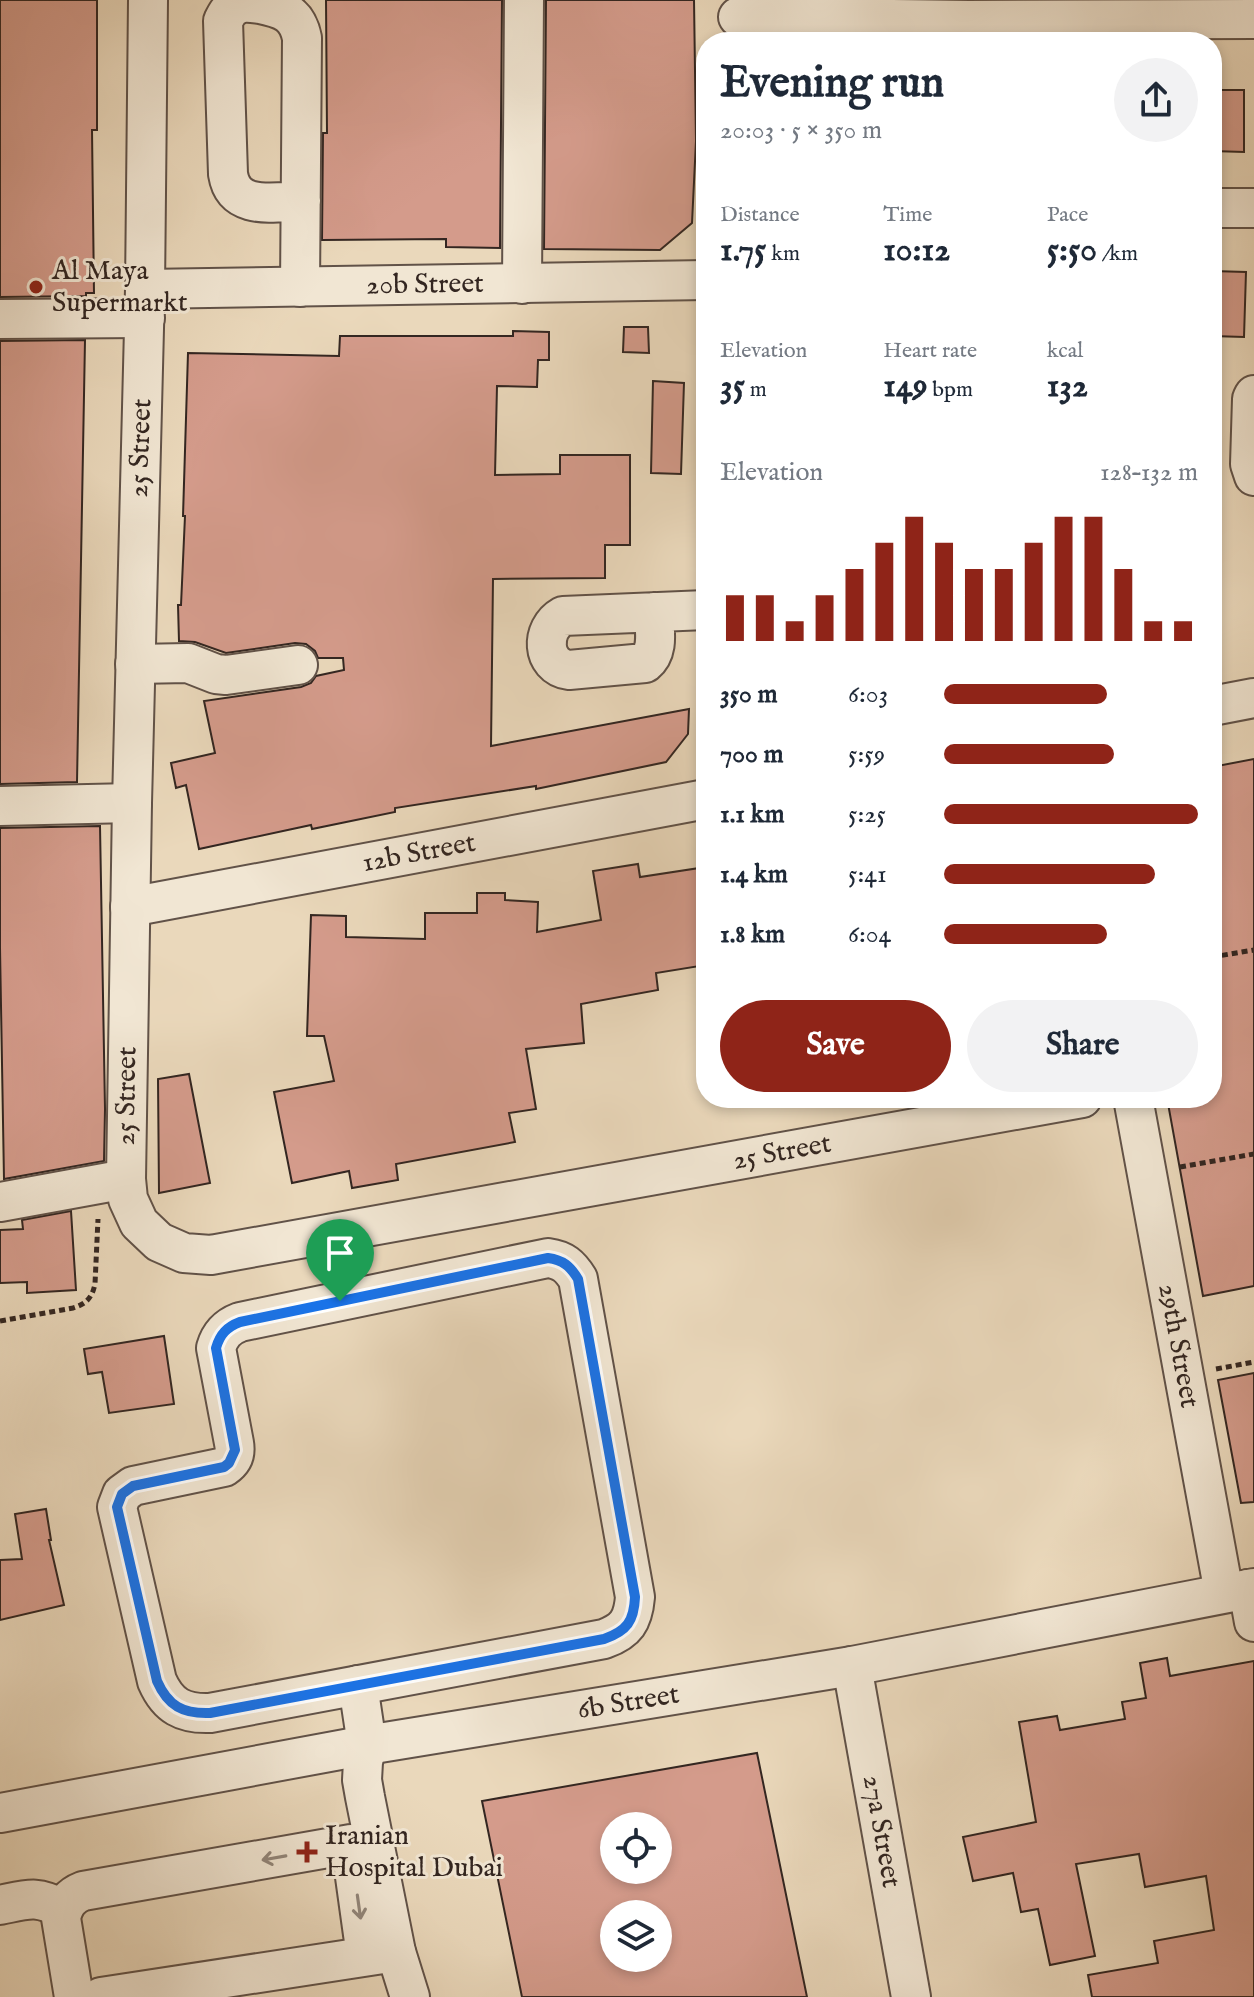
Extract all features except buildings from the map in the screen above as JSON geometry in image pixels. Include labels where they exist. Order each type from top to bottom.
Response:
[{"type":"street","name":"25 Street","points":[[148,0],[145,303],[126,1179],[128,1199],[139,1223],[159,1242],[184,1253],[211,1255],[1027,1108]]},
{"type":"street","points":[[522,284],[524,0]]},
{"type":"street","points":[[300,287],[301,201],[302,38],[300,27],[278,4],[243,2],[227,12],[223,21],[230,185],[244,200],[301,201]]},
{"type":"street","points":[[738,20],[970,10],[1179,10],[1254,19]]},
{"type":"street","points":[[1222,208],[1254,208]]},
{"type":"street","name":"20b Street","points":[[0,319],[300,287],[696,280]]},
{"type":"street","points":[[1254,395],[1250,464],[1254,476]]},
{"type":"street","points":[[654,612],[696,610]]},
{"type":"street","points":[[135,664],[188,663],[226,675],[298,665]]},
{"type":"street","points":[[1222,704],[1254,698]]},
{"type":"street","name":"12b Street","points":[[130,907],[696,801]]},
{"type":"street","points":[[0,806],[132,803]]},
{"type":"street","name":"29th Street","points":[[1135,1108],[1146,1173],[1245,1598]]},
{"type":"street","points":[[0,1202],[126,1179]]},
{"type":"street","points":[[558,1259],[566,1263],[578,1279],[635,1597],[634,1611],[628,1624],[617,1634],[604,1639],[358,1685],[210,1713],[183,1710],[172,1703],[157,1681],[118,1514],[118,1500],[126,1489],[133,1486],[217,1469],[229,1463],[235,1450],[216,1348],[224,1331],[231,1326],[524,1262],[558,1259]]},
{"type":"street","name":"6b Street","points":[[0,1813],[367,1745],[1245,1598]]},
{"type":"street","name":"27a Street","points":[[852,1666],[911,1997]]},
{"type":"street","points":[[358,1685],[367,1745],[362,1780],[381,1954]]},
{"type":"street","points":[[327,1752],[340,1785],[351,1844],[381,1954],[410,1997]]},
{"type":"street","points":[[74,1997],[61,1918],[67,1900],[74,1894],[351,1844]]},
{"type":"street","points":[[0,1905],[31,1898],[63,1909]]},
{"type":"street","points":[[101,1997],[381,1954]]},
{"type":"path","points":[[1222,955],[1254,950]]},
{"type":"path","points":[[1146,1173],[1254,1154]]},
{"type":"path","points":[[0,1321],[73,1308],[88,1300],[95,1284],[101,1210],[126,1179]]},
{"type":"place","name":"Al Maya Supermarkt","points":[[36,287]]},
{"type":"place","name":"Iranian Hospital Dubai","points":[[307,1852]]},
{"type":"route","points":[[538,1259],[558,1259],[573,1270],[578,1279],[635,1597],[634,1611],[628,1624],[617,1634],[604,1639],[210,1713],[183,1710],[163,1693],[157,1681],[118,1514],[118,1500],[126,1489],[133,1486],[224,1467],[233,1457],[235,1450],[216,1348],[224,1331],[240,1322],[340,1301],[538,1259]]}]
